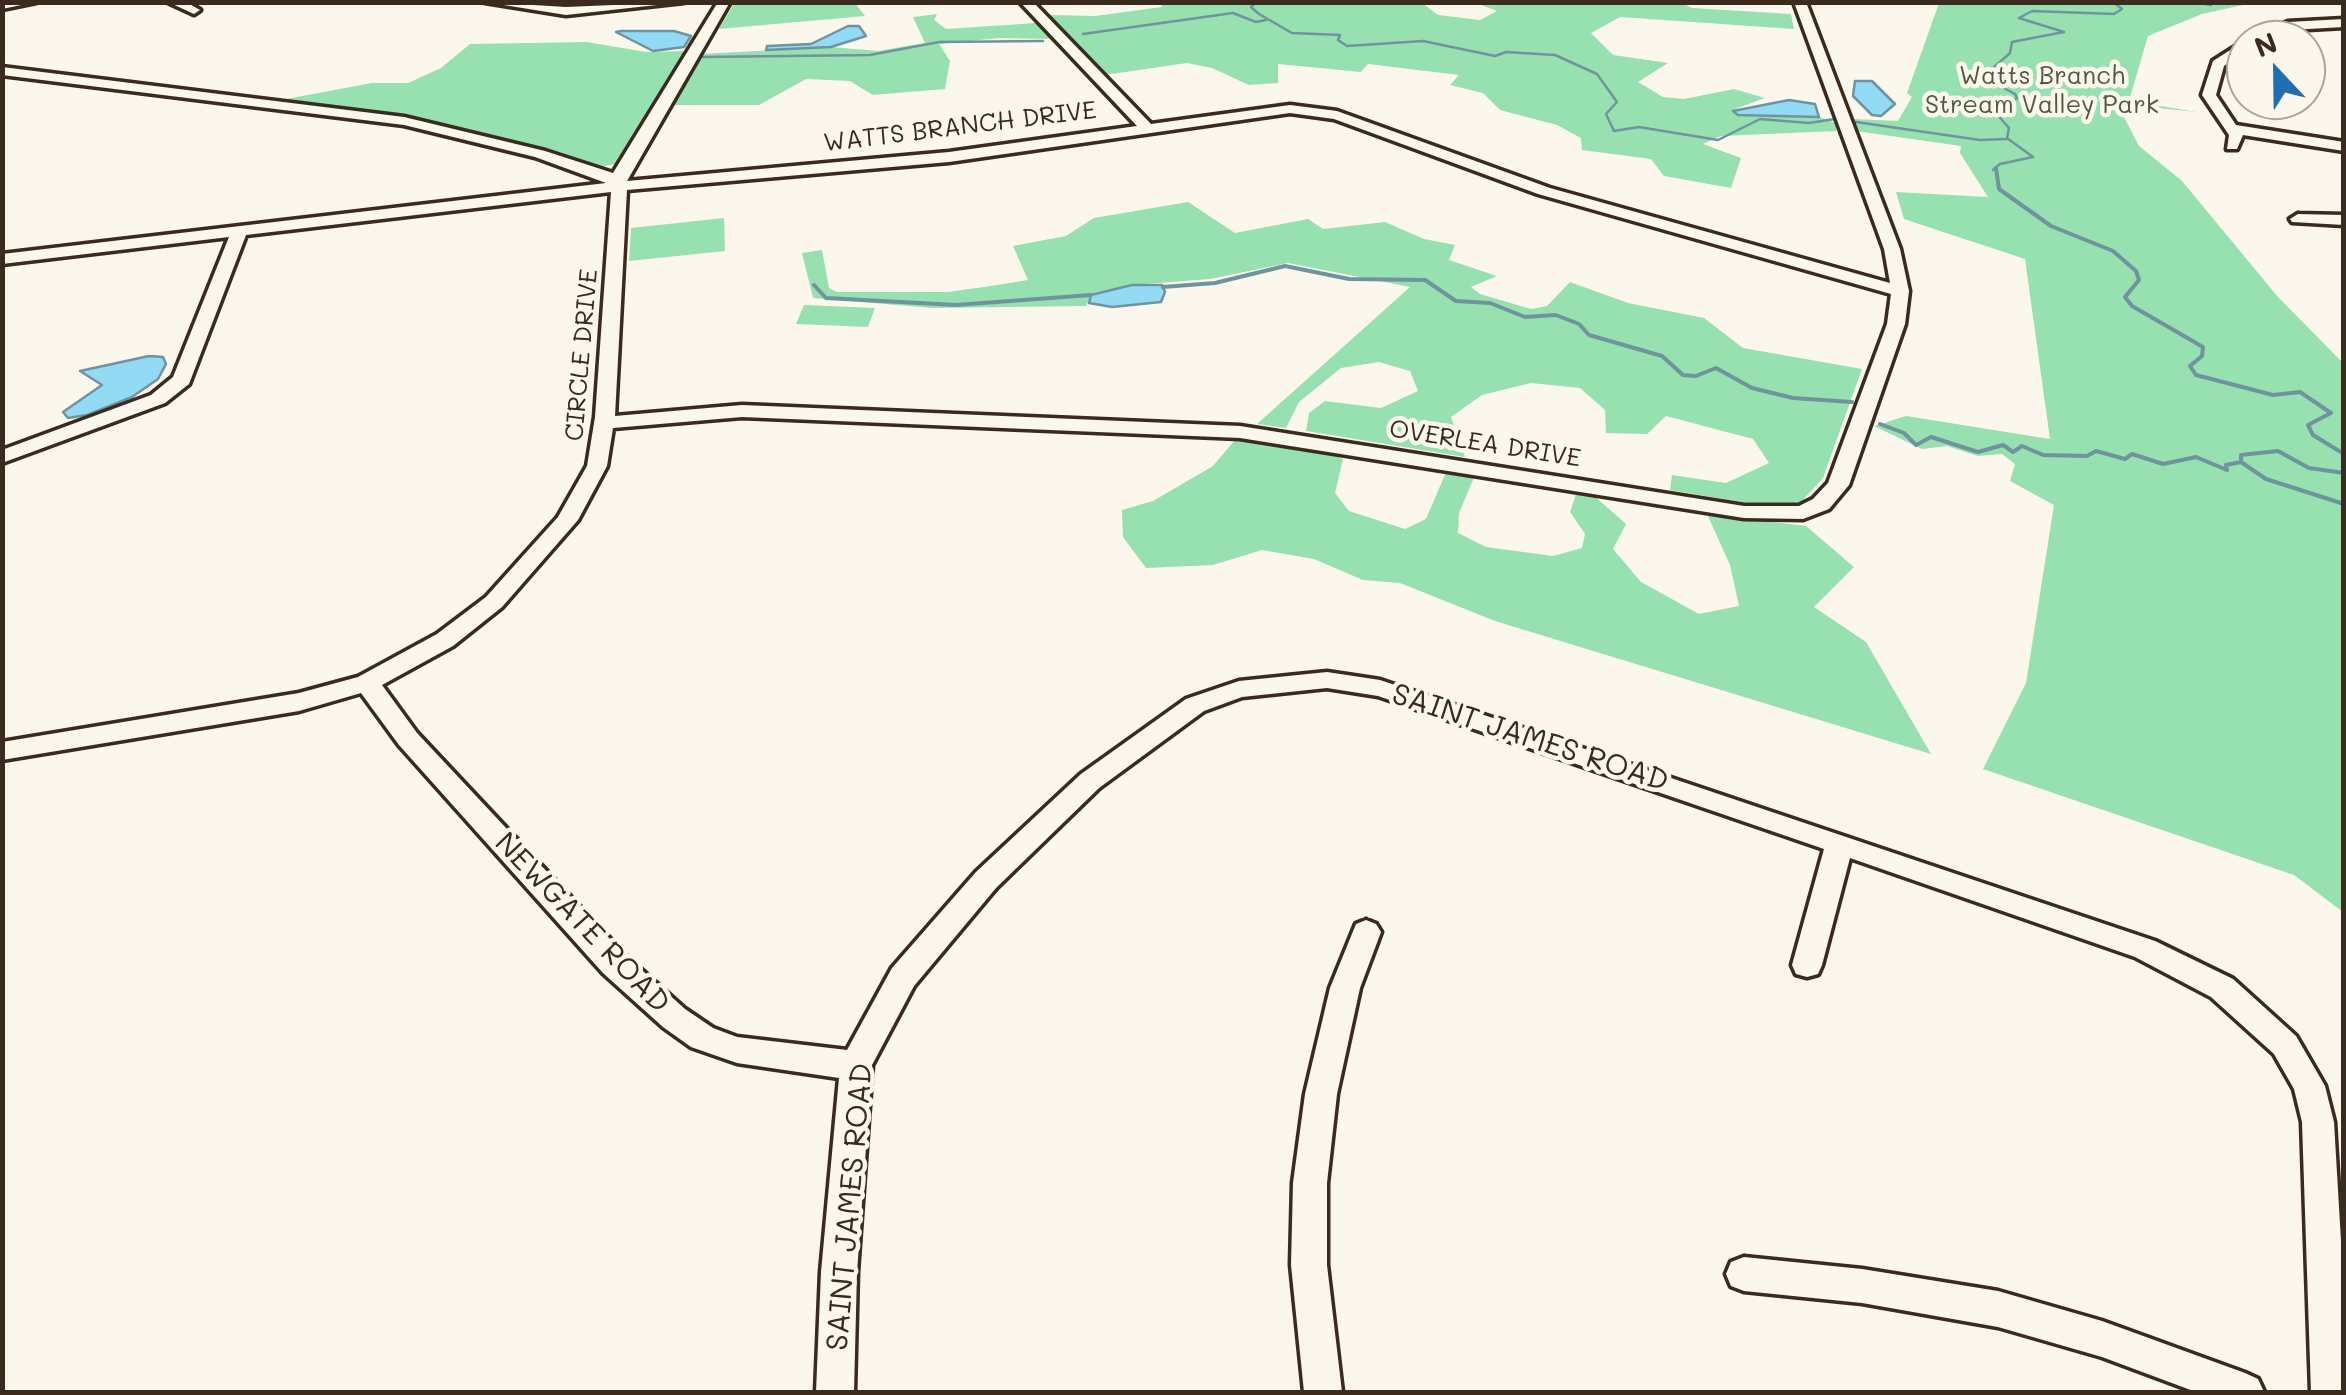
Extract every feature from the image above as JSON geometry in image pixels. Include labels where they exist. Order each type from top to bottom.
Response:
[{"type":"street","points":[[2,5],[30,2]]},
{"type":"street","points":[[174,2],[194,10]]},
{"type":"street","points":[[491,2],[585,11],[678,2]]},
{"type":"street","points":[[619,186],[619,178],[724,2]]},
{"type":"street","points":[[1026,2],[1147,128]]},
{"type":"street","name":"OVERLEA DRIVE","points":[[604,423],[742,410],[1240,432],[1782,516],[1813,509],[1838,485],[1896,324],[1900,291],[1892,249],[1800,2]]},
{"type":"street","points":[[2226,58],[2218,64],[2209,95],[2236,135],[2232,146]]},
{"type":"street","points":[[2,71],[404,121],[540,154],[606,175],[619,186]]},
{"type":"street","name":"WATTS BRANCH DRIVE","points":[[2,259],[619,186],[935,159],[1274,110],[1336,115],[1544,191],[1900,291]]},
{"type":"street","points":[[2230,128],[2344,147]]},
{"type":"street","name":"CIRCLE DRIVE","points":[[2,751],[299,702],[367,683],[445,640],[504,591],[584,493],[597,466],[604,423],[619,186]]},
{"type":"street","points":[[2298,219],[2344,220]]},
{"type":"street","points":[[2,458],[158,399],[182,380],[240,230]]},
{"type":"street","name":"SAINT JAMES ROAD","points":[[836,1392],[839,1272],[856,1064],[903,977],[986,880],[1090,781],[1196,705],[1239,689],[1327,680],[1380,688],[1840,844],[2162,957],[2222,988],[2286,1045],[2309,1086],[2318,1122],[2330,1392]]},
{"type":"street","name":"NEWGATE ROAD","points":[[367,683],[381,708],[434,768],[614,964],[674,1018],[702,1038],[737,1050],[823,1064],[856,1064]]},
{"type":"street","points":[[1807,966],[1840,844]]},
{"type":"street","points":[[1323,1392],[1310,1265],[1310,1182],[1320,1094],[1345,988],[1366,932]]},
{"type":"street","points":[[1744,1274],[1862,1286],[1998,1309],[2102,1340],[2244,1392]]},
{"type":"green space","points":[[735,2],[855,3],[865,16],[719,29]]},
{"type":"green space","points":[[1160,2],[1422,3],[1438,15],[1480,20],[1497,11],[1476,3],[1680,2],[1692,8],[1791,14],[1794,29],[1620,17],[1591,33],[1613,55],[1668,63],[1638,82],[1663,97],[1684,99],[1734,89],[1765,98],[1735,109],[1774,117],[1819,117],[1836,123],[1836,131],[1721,136],[1703,144],[1741,158],[1731,188],[1664,176],[1651,159],[1582,150],[1581,138],[1557,125],[1500,110],[1483,93],[1450,85],[1459,75],[1368,64],[1361,72],[1278,64],[1278,83],[1249,85],[1212,68],[1187,63],[1105,75],[1050,15],[1095,16],[1162,7]]},
{"type":"green space","name":"Watts Branch Stream Valley Park","points":[[1939,3],[2252,3],[2202,14],[2148,36],[2129,101],[2197,112],[2128,105],[2124,117],[2139,146],[2182,181],[2278,297],[2343,363],[2343,912],[2294,875],[1983,769],[2026,683],[2054,505],[2010,481],[2015,464],[2002,454],[1978,456],[1947,446],[1922,449],[1874,426],[1906,416],[2050,439],[2025,259],[1904,219],[1896,192],[1988,197],[1960,153],[1961,146],[1856,131],[1853,119],[1898,121],[1912,97],[1907,93]]},
{"type":"green space","points":[[937,14],[934,20],[946,29],[1036,23],[1052,39],[999,38],[939,44],[950,61],[945,89],[873,95],[850,81],[806,79],[759,105],[672,105],[701,54],[831,47],[878,51],[925,43],[913,17]]},
{"type":"green space","points":[[587,42],[646,52],[686,51],[617,164],[597,167],[447,126],[281,100],[372,83],[408,83],[441,68],[470,44]]},
{"type":"green space","points":[[1188,202],[1235,233],[1308,219],[1323,229],[1385,222],[1424,239],[1455,245],[1449,260],[1497,276],[1471,287],[1480,294],[1531,309],[1547,306],[1570,282],[1628,303],[1704,318],[1743,348],[1862,369],[1823,478],[1802,501],[1777,508],[1670,490],[1672,475],[1726,483],[1769,463],[1753,439],[1666,416],[1647,434],[1606,433],[1605,410],[1580,388],[1531,383],[1482,395],[1451,417],[1465,457],[1306,431],[1309,413],[1325,401],[1381,408],[1418,391],[1410,371],[1379,362],[1341,368],[1299,402],[1286,428],[1257,424],[1410,287],[1288,263],[1210,279],[1132,285],[1091,295],[1086,306],[933,308],[813,298],[802,253],[822,250],[829,288],[837,292],[948,292],[1028,280],[1013,246],[1066,236],[1094,218]]},
{"type":"green space","points":[[724,218],[725,251],[629,261],[631,228]]},
{"type":"green space","points":[[804,305],[875,308],[868,327],[796,324]]},
{"type":"green space","points":[[1235,440],[1308,447],[1343,459],[1335,493],[1349,511],[1405,529],[1426,519],[1447,470],[1475,475],[1459,513],[1458,533],[1486,547],[1553,556],[1582,548],[1585,534],[1570,512],[1576,494],[1593,495],[1626,524],[1613,549],[1641,582],[1699,614],[1739,606],[1730,565],[1707,514],[1806,526],[1854,567],[1814,607],[1866,642],[1931,754],[1495,621],[1400,583],[1363,580],[1314,559],[1262,550],[1213,565],[1146,568],[1123,537],[1122,510],[1153,501],[1213,466]]},
{"type":"water","points":[[848,26],[859,26],[866,36],[831,47],[766,50],[767,46],[811,44]]},
{"type":"water","points":[[674,31],[691,36],[684,47],[653,51],[616,32]]},
{"type":"water","points":[[1855,81],[1872,81],[1895,104],[1881,116],[1872,115],[1853,96]]},
{"type":"water","points":[[1789,100],[1815,104],[1819,117],[1738,115],[1733,111]]},
{"type":"water","points":[[1132,285],[1162,285],[1165,292],[1161,302],[1112,307],[1089,303],[1091,295]]},
{"type":"water","points":[[149,356],[163,357],[166,364],[158,379],[132,397],[87,415],[68,418],[63,412],[102,385],[80,371]]},
{"type":"waterway","points":[[1256,2],[1251,7],[1259,14],[1292,33],[1340,35],[1338,40],[1347,46],[1423,41],[1495,56],[1506,52],[1555,55],[1597,74],[1617,102],[1606,114],[1614,131],[1639,127],[1718,140],[1760,119],[1809,123],[1835,119]]},
{"type":"waterway","points":[[1993,170],[2000,164],[2033,157],[2007,138],[2009,128],[1996,113],[2017,98],[2015,94],[1983,77],[2010,53],[2012,42],[2064,32],[2019,18],[2032,11],[2114,14],[2122,9],[2113,2]]},
{"type":"waterway","points":[[2195,2],[2211,5]]},
{"type":"waterway","points":[[1083,34],[1233,13],[1256,22],[1266,20]]},
{"type":"waterway","points":[[703,57],[870,55],[939,42],[1043,41]]},
{"type":"waterway","points":[[1856,122],[1980,140],[2007,139]]},
{"type":"waterway","points":[[1996,168],[1999,189],[2051,226],[2113,251],[2136,271],[2139,280],[2125,297],[2132,306],[2203,347],[2202,356],[2190,366],[2196,375],[2273,395],[2300,392],[2331,413],[2308,425],[2313,435],[2344,454]]},
{"type":"waterway","points":[[1163,287],[1215,283],[1285,266],[1349,279],[1425,280],[1456,301],[1490,303],[1525,317],[1556,315],[1579,324],[1589,335],[1662,356],[1683,375],[1696,376],[1716,368],[1752,388],[1793,398],[1852,402]]},
{"type":"waterway","points":[[814,285],[826,298],[956,305],[1091,295]]},
{"type":"waterway","points":[[1880,424],[1904,433],[1916,445],[1931,437],[1978,452],[2003,445],[2013,452],[2022,446],[2043,455],[2087,456],[2096,451],[2125,459],[2132,454],[2163,464],[2196,457],[2227,470],[2226,465],[2241,462]]},
{"type":"waterway","points":[[2,450],[16,445]]},
{"type":"waterway","points":[[2241,462],[2241,455],[2278,451],[2309,468],[2344,473]]},
{"type":"waterway","points":[[2241,462],[2266,479],[2344,504]]}]
